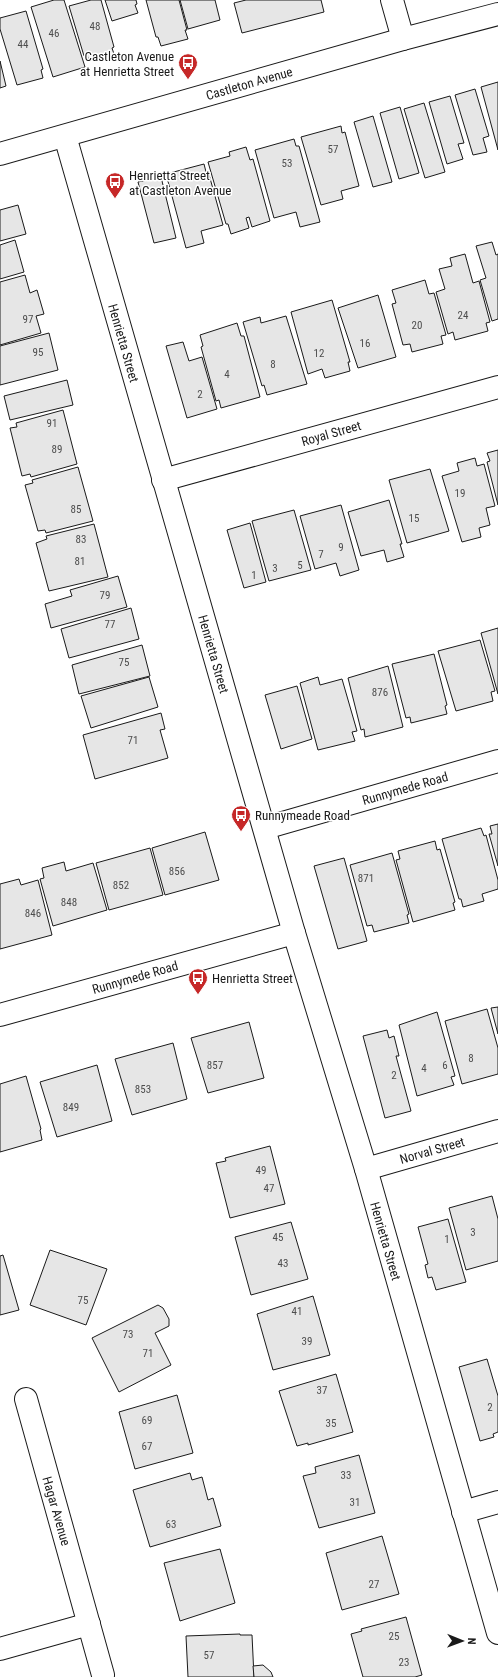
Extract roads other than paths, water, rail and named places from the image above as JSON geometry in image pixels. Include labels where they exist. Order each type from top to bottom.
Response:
[{"type":"street","points":[[392,0],[403,39]]},
{"type":"street","name":"Castleton Avenue","points":[[0,154],[403,39],[498,14]]},
{"type":"street","name":"Henrietta Street","points":[[65,136],[294,933],[366,1169],[498,1634]]},
{"type":"street","name":"Royal Street","points":[[164,480],[498,387]]},
{"type":"street","name":"Runnymede Road","points":[[265,828],[498,761]]},
{"type":"street","name":"Runnymede Road","points":[[0,1015],[294,933]]},
{"type":"street","name":"Norval Street","points":[[366,1169],[498,1131]]},
{"type":"street","name":"Hagar Avenue","points":[[26,1399],[103,1675]]},
{"type":"street","points":[[463,1512],[498,1502]]},
{"type":"street","points":[[0,1649],[89,1624]]},
{"type":"place","name":"Castleton Avenue at Henrietta Street","points":[[188,80]]},
{"type":"place","name":"Henrietta Street at Castleton Avenue","points":[[115,199]]},
{"type":"place","name":"Runnymeade Road","points":[[241,832]]},
{"type":"place","name":"Henrietta Street","points":[[198,995]]}]
